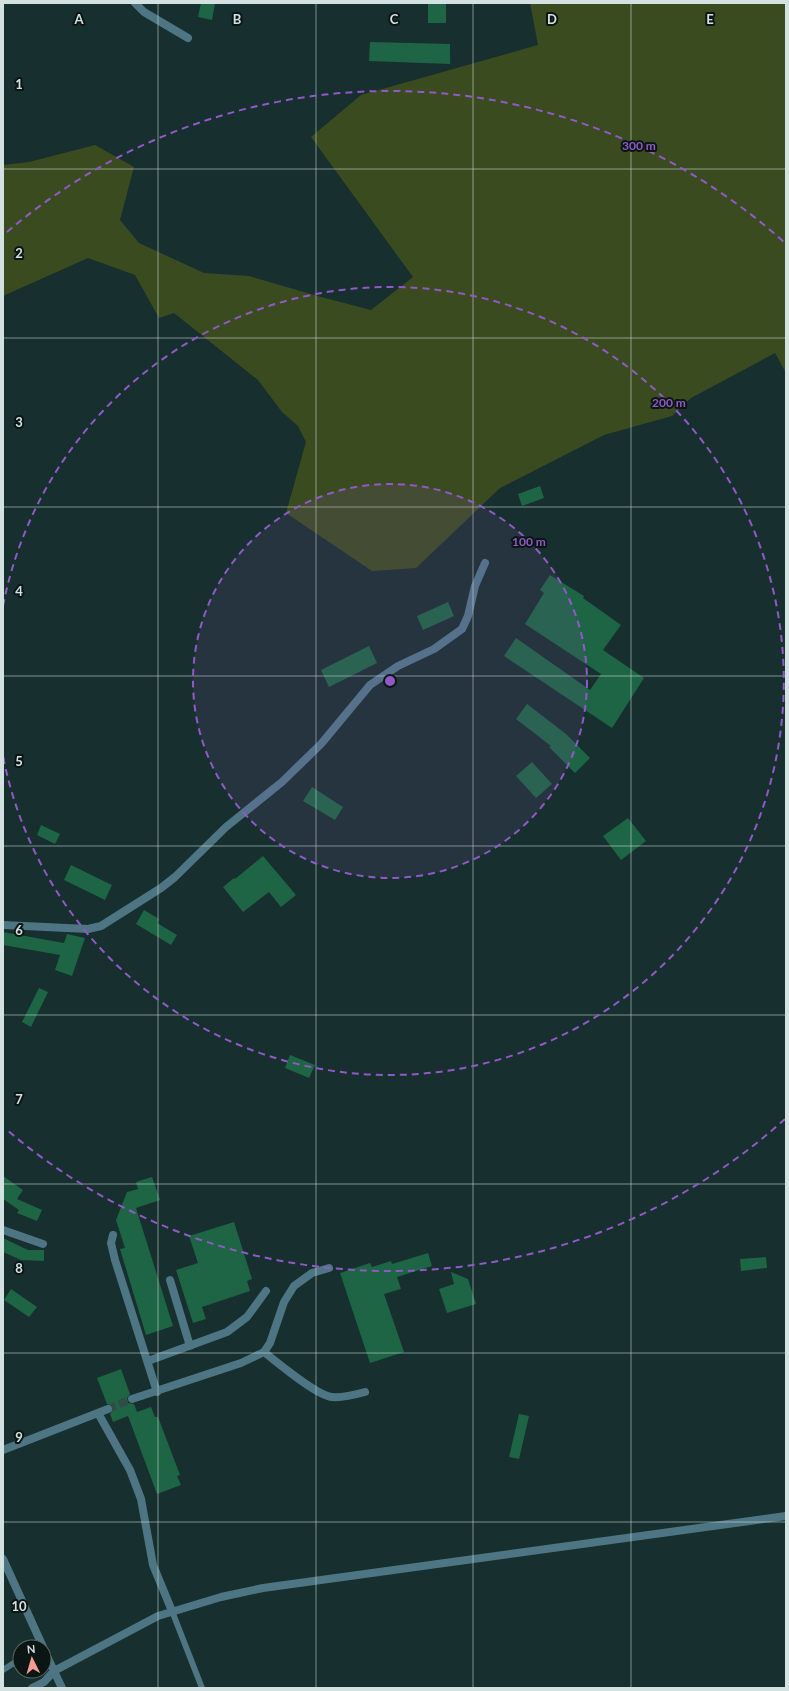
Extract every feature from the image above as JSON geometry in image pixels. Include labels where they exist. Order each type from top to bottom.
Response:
[{"type":"street","points":[[135,3],[144,12],[188,38]]},
{"type":"street","points":[[3,925],[88,929],[102,926],[161,888],[226,827],[282,782],[320,744],[370,685],[398,666],[434,649],[462,629],[468,616],[475,586],[485,564]]},
{"type":"street","points":[[3,1230],[43,1244]]},
{"type":"street","points":[[113,1235],[111,1243],[115,1260],[157,1392]]},
{"type":"street","points":[[132,1399],[241,1363],[264,1352],[270,1343],[284,1302],[294,1286],[312,1273],[329,1268]]},
{"type":"street","points":[[170,1280],[190,1346]]},
{"type":"street","points":[[148,1361],[227,1332],[247,1317],[266,1291]]},
{"type":"street","points":[[264,1352],[306,1384],[330,1397],[351,1396],[366,1392]]},
{"type":"street","points":[[3,1450],[108,1409]]},
{"type":"street","points":[[98,1413],[130,1470],[141,1499],[152,1565],[172,1611]]},
{"type":"street","points":[[32,1688],[44,1682],[54,1671],[158,1616],[221,1597],[263,1588],[786,1516]]},
{"type":"street","points":[[3,1559],[39,1639]]},
{"type":"street","points":[[52,1667],[62,1688]]},
{"type":"lane","points":[[172,1611],[202,1688]]},
{"type":"lane","points":[[3,1670],[12,1664]]},
{"type":"green space","points":[[530,3],[786,3],[786,373],[775,353],[691,398],[672,416],[604,435],[500,488],[416,568],[372,571],[286,513],[306,442],[298,426],[282,412],[258,380],[174,313],[159,318],[135,275],[88,258],[3,296],[3,165],[29,162],[95,145],[134,167],[120,220],[139,243],[204,273],[249,276],[371,310],[413,277],[311,137],[361,95],[538,45]]},
{"type":"building","points":[[201,3],[215,3],[212,20],[198,17]]},
{"type":"building","points":[[428,3],[446,3],[446,23],[428,23]]},
{"type":"building","points":[[370,42],[450,44],[450,64],[369,61]]},
{"type":"building","points":[[540,486],[544,498],[522,506],[518,494]]},
{"type":"building","points":[[550,575],[584,596],[583,598],[621,625],[603,650],[644,678],[612,728],[504,656],[516,638],[590,690],[601,674],[525,624],[544,593],[540,590]]},
{"type":"building","points":[[448,602],[454,616],[423,630],[417,616]]},
{"type":"building","points":[[369,646],[377,663],[329,687],[321,670]]},
{"type":"building","points":[[527,704],[566,734],[590,758],[575,773],[549,747],[551,746],[516,719]]},
{"type":"building","points":[[532,762],[552,784],[536,798],[516,776]]},
{"type":"building","points":[[312,787],[343,807],[335,820],[303,801]]},
{"type":"building","points":[[628,818],[646,841],[621,860],[603,836]]},
{"type":"building","points":[[41,825],[60,834],[55,844],[37,835]]},
{"type":"building","points":[[263,856],[296,895],[281,907],[269,892],[243,912],[223,887]]},
{"type":"building","points":[[71,865],[112,885],[105,900],[64,880]]},
{"type":"building","points":[[144,910],[159,919],[157,923],[177,935],[171,945],[136,924]]},
{"type":"building","points":[[3,932],[64,943],[67,934],[85,938],[72,976],[55,970],[60,955],[3,945]]},
{"type":"building","points":[[39,988],[48,992],[31,1027],[22,1022]]},
{"type":"building","points":[[290,1055],[315,1065],[309,1078],[285,1068]]},
{"type":"building","points":[[3,1176],[23,1190],[17,1199],[42,1210],[37,1221],[17,1213],[19,1210],[3,1199]]},
{"type":"building","points":[[152,1177],[160,1200],[136,1208],[173,1326],[146,1335],[120,1249],[125,1248],[116,1220],[127,1192],[138,1189],[136,1182]]},
{"type":"building","points":[[234,1222],[252,1279],[247,1281],[250,1291],[202,1307],[206,1319],[193,1323],[176,1270],[198,1263],[189,1236]]},
{"type":"building","points":[[3,1238],[28,1250],[44,1250],[44,1261],[21,1260],[3,1252]]},
{"type":"building","points":[[428,1253],[432,1266],[397,1277],[401,1289],[384,1294],[404,1352],[370,1363],[340,1273],[370,1263],[372,1267],[391,1261],[392,1264]]},
{"type":"building","points":[[766,1257],[767,1268],[741,1271],[740,1259]]},
{"type":"building","points":[[451,1272],[468,1279],[476,1304],[447,1313],[439,1289],[454,1284]]},
{"type":"building","points":[[11,1289],[37,1307],[29,1317],[4,1300]]},
{"type":"building","points":[[121,1369],[130,1394],[127,1398],[128,1403],[134,1404],[137,1412],[151,1407],[155,1417],[158,1417],[180,1475],[177,1476],[181,1485],[157,1494],[128,1416],[113,1422],[110,1414],[113,1407],[111,1404],[107,1404],[97,1378]]},
{"type":"building","points":[[519,1414],[529,1416],[519,1459],[509,1457]]},
{"type":"tunnel","points":[[108,1409],[132,1399]]}]
